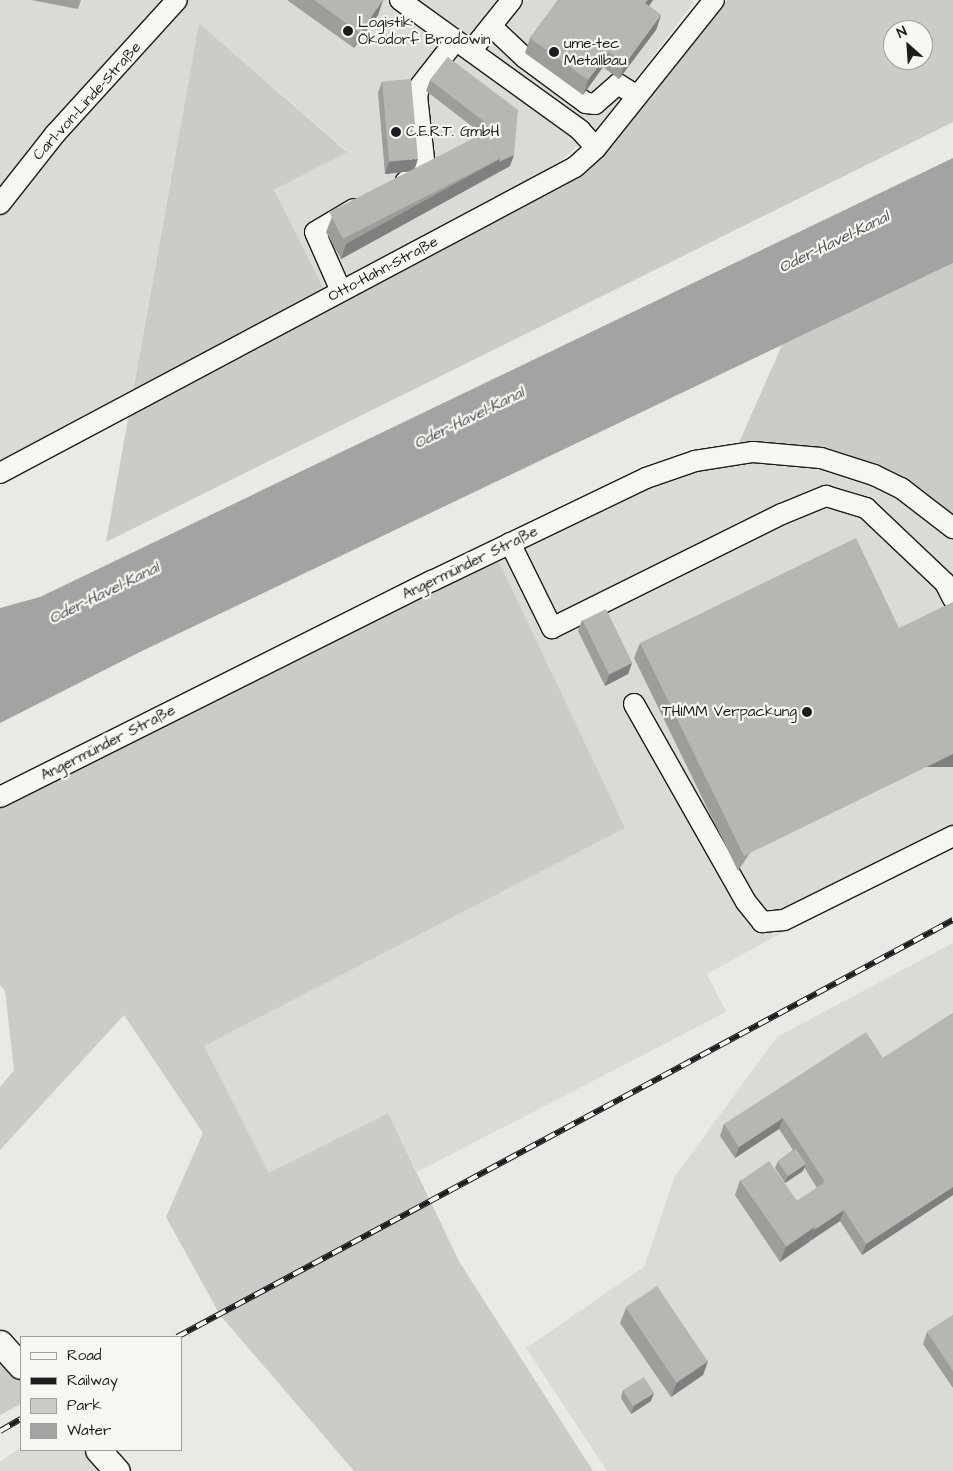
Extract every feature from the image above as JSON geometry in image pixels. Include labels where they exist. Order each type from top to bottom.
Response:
[{"type":"main road","points":[[0,1343],[20,1365]]},
{"type":"main road","points":[[99,1451],[117,1471]]},
{"type":"street","name":"Carl-von-Linde-Straße","points":[[0,204],[55,134],[177,0]]},
{"type":"street","points":[[400,0],[580,130],[596,148]]},
{"type":"street","points":[[341,291],[315,232],[424,172],[417,96],[422,82],[463,46],[491,26],[512,0]]},
{"type":"street","name":"Otto-Hahn-Straße","points":[[0,473],[575,167],[596,148],[714,0]]},
{"type":"street","points":[[491,26],[525,58],[586,103],[595,104],[618,84],[638,96]]},
{"type":"street","name":"Angermünder Straße","points":[[0,797],[510,543],[673,468],[718,456],[753,452],[821,458],[874,475],[921,501],[953,528]]},
{"type":"street","points":[[510,543],[552,628],[782,514],[826,496],[866,508],[945,583],[953,599]]},
{"type":"street","points":[[634,704],[746,902],[762,922],[784,920],[953,836]]},
{"type":"shaded area","points":[[0,0],[692,0],[694,2],[598,128],[557,164],[325,291],[274,190],[347,151],[199,23],[133,389],[0,460]]},
{"type":"shaded area","points":[[734,454],[846,465],[953,528],[953,838],[707,974],[726,1012],[417,1172],[388,1113],[269,1174],[203,1045],[624,828],[494,551],[610,496]]},
{"type":"shaded area","points":[[953,943],[953,1471],[607,1471],[526,1348],[644,1267],[675,1176],[777,1037]]},
{"type":"shaded area","points":[[20,1448],[20,1451],[84,1451],[101,1471],[0,1471],[0,1462]]},
{"type":"green space","points":[[727,0],[953,0],[953,122],[106,542],[199,23],[347,152],[274,190],[325,291],[591,164],[612,146]]},
{"type":"green space","points":[[953,263],[953,528],[846,465],[734,454],[782,345]]},
{"type":"green space","points":[[494,551],[625,828],[204,1046],[269,1173],[388,1113],[460,1263],[593,1471],[354,1471],[220,1315],[166,1217],[203,1133],[124,1015],[0,1150],[0,1087],[14,1070],[5,991],[0,985],[0,806]]},
{"type":"green space","points":[[0,1343],[20,1365],[20,1405],[0,1415]]},
{"type":"water","name":"Oder-Havel-Kanal","points":[[953,158],[953,263],[142,651],[0,723],[0,608],[40,597]]},
{"type":"building","points":[[314,0],[383,0],[360,33]]},
{"type":"building","points":[[558,0],[648,0],[645,3],[661,15],[625,64],[609,52],[588,80],[530,38]]},
{"type":"building","points":[[448,57],[518,110],[514,155],[499,162],[500,159],[485,133],[486,123],[430,80]]},
{"type":"building","name":"C.E.R.T. GmbH","points":[[411,79],[418,159],[389,161],[382,82]]},
{"type":"building","points":[[486,132],[500,159],[343,239],[329,212]]},
{"type":"building","name":"THIMM Verpackung","points":[[856,538],[899,628],[953,602],[953,754],[744,856],[640,643]]},
{"type":"building","points":[[606,609],[632,663],[609,674],[583,620]]},
{"type":"building","points":[[953,1013],[953,1187],[866,1244],[844,1210],[814,1230],[815,1227],[797,1201],[825,1182],[783,1118],[739,1147],[724,1124],[866,1032],[883,1058]]},
{"type":"building","points":[[796,1149],[806,1164],[788,1176],[778,1161]]},
{"type":"building","points":[[769,1161],[815,1227],[786,1247],[740,1181]]},
{"type":"building","points":[[657,1286],[708,1361],[676,1383],[625,1307]]},
{"type":"building","points":[[953,1315],[953,1371],[927,1332]]},
{"type":"building","points":[[644,1377],[654,1393],[633,1406],[623,1390]]},
{"type":"railway","points":[[179,1336],[953,920]]},
{"type":"railway","points":[[0,1431],[20,1420]]},
{"type":"place","name":"Logistik Ökodorf Brodowin","points":[[348,31]]},
{"type":"place","name":"ume-tec Metallbau","points":[[554,52]]},
{"type":"place","name":"C.E.R.T. GmbH","points":[[396,132]]},
{"type":"place","name":"THIMM Verpackung","points":[[807,712]]}]
